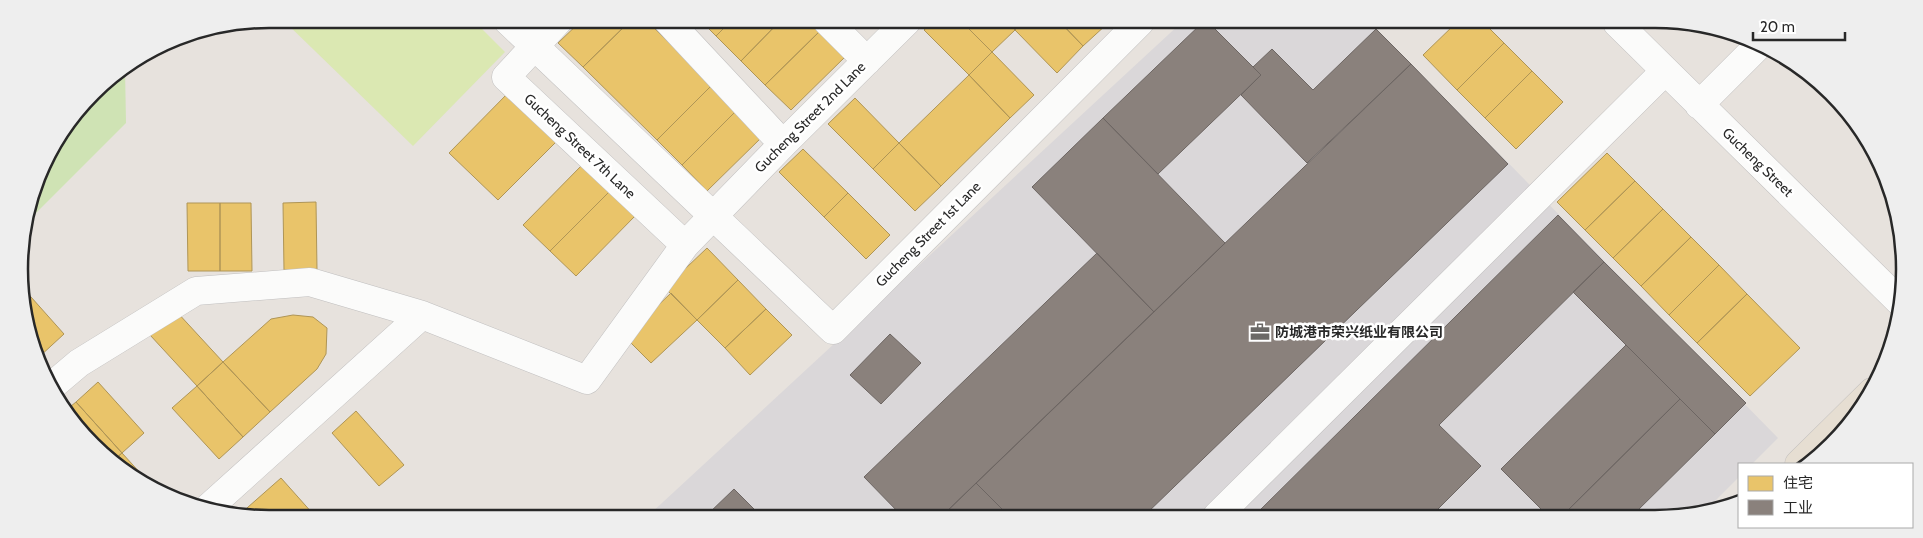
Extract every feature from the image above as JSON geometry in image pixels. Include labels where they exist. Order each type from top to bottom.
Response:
[{"type":"main road","points":[[1808,455],[1838,425]]},
{"type":"street","points":[[516,28],[714,215]]},
{"type":"street","points":[[534,45],[551,28]]},
{"type":"street","points":[[674,28],[783,144]]},
{"type":"street","points":[[834,28],[867,60]]},
{"type":"street","name":"Gucheng Street 2nd Lane","points":[[422,315],[587,380],[685,245],[900,28]]},
{"type":"street","name":"Gucheng Street 1st Lane","points":[[714,215],[833,330],[1134,28]]},
{"type":"street","name":"Gucheng Street","points":[[1622,28],[1894,295]]},
{"type":"street","name":"Gucheng Street 7th Lane","points":[[534,45],[506,76],[685,245]]},
{"type":"street","points":[[1700,105],[1755,49]]},
{"type":"street","points":[[1223,510],[1665,71]]},
{"type":"street","points":[[56,383],[79,363],[196,291],[310,282],[422,315]]},
{"type":"street","points":[[213,504],[422,315]]},
{"type":"shaded area","name":"防城港市荣兴纸业有限公司","points":[[1176,28],[1376,28],[1778,438],[1753,463],[1738,463],[1738,478],[1713,503],[1670,510],[654,510]]},
{"type":"green space","points":[[291,28],[481,28],[505,52],[413,146]]},
{"type":"green space","points":[[125,75],[126,123],[34,215],[40,191],[52,162],[68,135],[98,98]]},
{"type":"building: 住宅","points":[[574,28],[623,28],[583,67],[558,43]]},
{"type":"building: 住宅","points":[[623,28],[654,28],[712,85],[657,140],[583,67]]},
{"type":"building: 住宅","points":[[708,28],[724,28],[716,36]]},
{"type":"building: 住宅","points":[[724,28],[773,28],[741,61],[716,36]]},
{"type":"building: 住宅","points":[[773,28],[819,28],[821,30],[765,85],[741,61]]},
{"type":"building: 住宅","points":[[926,28],[968,28],[992,52],[969,75],[924,30]]},
{"type":"building: 住宅","points":[[968,28],[1013,28],[1015,30],[992,52]]},
{"type":"building: 住宅","points":[[1017,28],[1066,28],[1083,46],[1057,73],[1015,30]]},
{"type":"building: 住宅","points":[[1066,28],[1103,28],[1083,46]]},
{"type":"building: 住宅","points":[[1451,28],[1489,28],[1504,43],[1457,90],[1423,55]]},
{"type":"building: 住宅","points":[[821,30],[847,55],[791,110],[765,85]]},
{"type":"building: 住宅","points":[[1504,43],[1532,71],[1485,118],[1457,90]]},
{"type":"building: 住宅","points":[[992,52],[1034,95],[1010,118],[969,75]]},
{"type":"building: 住宅","points":[[1532,71],[1563,102],[1516,149],[1485,118]]},
{"type":"building: 住宅","points":[[969,75],[1010,118],[941,186],[899,143]]},
{"type":"building: 住宅","points":[[712,85],[737,110],[682,165],[657,140]]},
{"type":"building: 住宅","points":[[510,91],[559,139],[498,200],[449,153]]},
{"type":"building: 住宅","points":[[855,98],[899,143],[873,169],[828,124]]},
{"type":"building: 住宅","points":[[737,110],[763,136],[707,191],[682,165]]},
{"type":"building: 住宅","points":[[899,143],[941,186],[915,211],[873,169]]},
{"type":"building: 住宅","points":[[803,149],[848,193],[824,217],[779,172]]},
{"type":"building: 住宅","points":[[1607,153],[1635,181],[1585,230],[1557,202]]},
{"type":"building: 住宅","points":[[584,163],[611,190],[550,251],[523,225]]},
{"type":"building: 住宅","points":[[1635,181],[1663,209],[1613,258],[1585,230]]},
{"type":"building: 住宅","points":[[611,190],[637,214],[576,276],[550,251]]},
{"type":"building: 住宅","points":[[848,193],[890,235],[866,259],[824,217]]},
{"type":"building: 住宅","points":[[316,202],[317,270],[284,270],[283,203]]},
{"type":"building: 住宅","points":[[187,203],[220,203],[220,271],[188,271]]},
{"type":"building: 住宅","points":[[220,203],[251,203],[252,271],[220,271]]},
{"type":"building: 住宅","points":[[1663,209],[1691,237],[1641,286],[1613,258]]},
{"type":"building: 住宅","points":[[1691,237],[1719,265],[1669,315],[1641,286]]},
{"type":"building: 住宅","points":[[707,248],[738,280],[697,320],[665,288]]},
{"type":"building: 住宅","points":[[1719,265],[1747,294],[1697,343],[1669,315]]},
{"type":"building: 住宅","points":[[738,280],[766,309],[725,348],[697,320]]},
{"type":"building: 住宅","points":[[671,293],[697,320],[651,363],[625,337]]},
{"type":"building: 住宅","points":[[1747,294],[1800,348],[1750,396],[1697,343]]},
{"type":"building: 住宅","points":[[29,295],[64,334],[43,354],[32,316]]},
{"type":"building: 住宅","points":[[766,309],[792,335],[750,375],[725,348]]},
{"type":"building: 住宅","points":[[176,311],[223,362],[197,386],[150,335]]},
{"type":"building: 住宅","points":[[293,315],[313,317],[327,328],[326,354],[317,369],[270,412],[223,362],[271,319]]},
{"type":"building: 住宅","points":[[223,362],[270,412],[243,437],[197,386]]},
{"type":"building: 住宅","points":[[98,382],[144,433],[122,453],[76,402]]},
{"type":"building: 住宅","points":[[197,386],[243,437],[219,459],[172,408]]},
{"type":"building: 住宅","points":[[76,402],[122,453],[117,457],[110,451],[87,428],[70,407]]},
{"type":"building: 住宅","points":[[356,411],[404,465],[379,486],[332,433]]},
{"type":"building: 住宅","points":[[122,453],[141,474],[122,461],[117,457]]},
{"type":"building: 住宅","points":[[281,478],[310,510],[253,510],[246,509]]},
{"type":"building: 工业","points":[[1197,28],[1214,28],[1261,75],[1158,174],[1103,118]]},
{"type":"building: 工业","points":[[1376,29],[1411,64],[1307,163],[1241,95],[1261,75],[1253,67],[1272,49],[1313,90]]},
{"type":"building: 工业","points":[[1411,64],[1508,164],[1150,510],[1003,510],[976,483]]},
{"type":"building: 工业","points":[[1103,118],[1225,243],[1154,312],[1032,187]]},
{"type":"building: 工业","points":[[1558,215],[1604,262],[1439,425],[1481,466],[1437,510],[1260,510]]},
{"type":"building: 工业","points":[[1097,253],[1154,312],[948,510],[896,510],[864,477]]},
{"type":"building: 工业","points":[[1604,262],[1746,403],[1715,434],[1573,292]]},
{"type":"building: 工业","points":[[890,334],[921,363],[881,404],[850,375]]},
{"type":"building: 工业","points":[[1626,345],[1680,399],[1568,510],[1542,510],[1501,469]]},
{"type":"building: 工业","points":[[1680,399],[1715,434],[1638,510],[1568,510]]},
{"type":"building: 工业","points":[[976,483],[1003,510],[948,510]]},
{"type":"building: 工业","points":[[734,489],[755,510],[712,510]]},
{"type":"place","name":"防城港市荣兴纸业有限公司","points":[[1260,332]]}]
